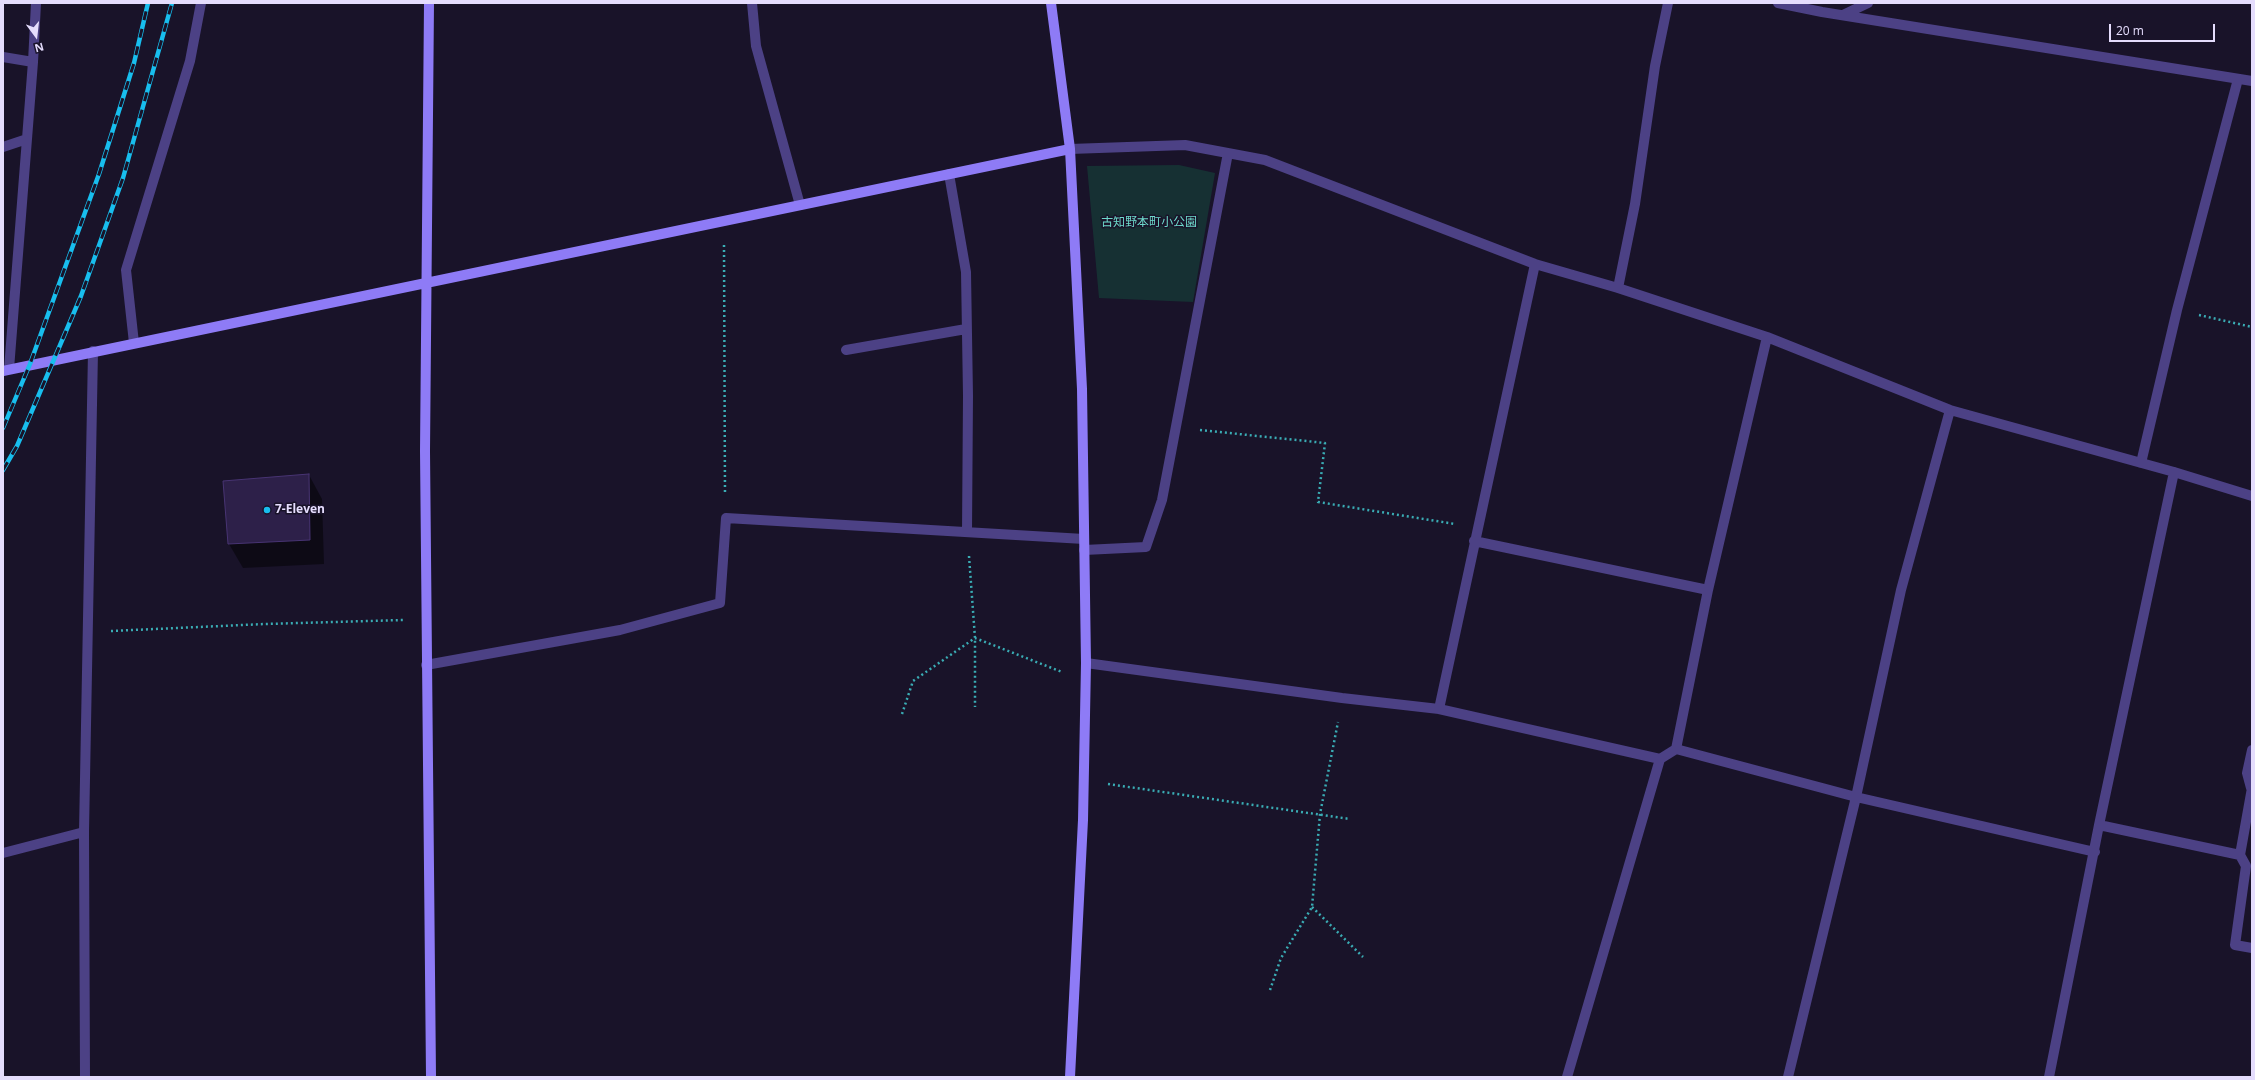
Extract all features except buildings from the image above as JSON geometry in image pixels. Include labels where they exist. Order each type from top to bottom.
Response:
[{"type":"street","points":[[36,3],[34,62],[6,370],[1070,149],[1186,145],[1264,160],[1535,264],[1618,288],[1767,337],[1950,410],[2174,472],[2252,496]]},
{"type":"street","points":[[134,343],[126,270],[190,61],[201,3]]},
{"type":"street","points":[[429,3],[426,665],[430,1077]]},
{"type":"street","points":[[752,3],[756,46],[800,205]]},
{"type":"street","points":[[1051,3],[1070,149],[1082,389],[1086,681],[1084,781],[1070,1077]]},
{"type":"street","points":[[1618,288],[1635,204],[1655,66],[1668,3]]},
{"type":"street","points":[[1778,3],[1843,15],[2252,81]]},
{"type":"street","points":[[1843,15],[1868,3]]},
{"type":"street","points":[[3,57],[34,62]]},
{"type":"street","points":[[2141,463],[2178,310],[2238,78]]},
{"type":"street","points":[[3,147],[27,139]]},
{"type":"street","points":[[1084,550],[1146,547],[1162,500],[1228,153]]},
{"type":"street","points":[[949,174],[966,272],[967,532]]},
{"type":"street","points":[[1439,709],[1477,527],[1535,264]]},
{"type":"street","points":[[846,350],[966,329]]},
{"type":"street","points":[[1568,1077],[1660,759],[1676,749],[1708,590],[1767,337]]},
{"type":"street","points":[[85,1077],[84,832],[86,633],[93,351]]},
{"type":"street","points":[[1788,1077],[1856,797],[1901,590],[1950,410]]},
{"type":"street","points":[[2049,1077],[2095,852],[2099,824],[2174,472]]},
{"type":"street","points":[[426,665],[620,630],[720,603],[726,518],[1084,539]]},
{"type":"street","points":[[1474,541],[1708,590]]},
{"type":"street","points":[[1086,663],[1342,698],[1439,709],[1660,759]]},
{"type":"street","points":[[1676,749],[1856,797],[2095,852]]},
{"type":"street","points":[[2252,750],[2247,773],[2251,788],[2240,855],[2246,866],[2236,945],[2252,948]]},
{"type":"street","points":[[2099,824],[2240,855]]},
{"type":"street","points":[[3,852],[84,832]]},
{"type":"path","points":[[724,221],[726,518]]},
{"type":"path","points":[[2178,310],[2252,327]]},
{"type":"path","points":[[1175,427],[1325,444],[1318,502],[1477,527]]},
{"type":"path","points":[[967,532],[975,638],[975,707]]},
{"type":"path","points":[[86,633],[272,623],[426,619]]},
{"type":"path","points":[[975,638],[1086,681]]},
{"type":"path","points":[[902,714],[913,681],[975,638]]},
{"type":"path","points":[[1270,990],[1281,958],[1312,907],[1320,814],[1342,698]]},
{"type":"path","points":[[1084,781],[1350,819]]},
{"type":"path","points":[[1312,907],[1363,957]]},
{"type":"green space","name":"古知野本町小公園","points":[[1179,165],[1215,173],[1193,302],[1099,298],[1087,166]]},
{"type":"railway","points":[[3,428],[30,364],[99,174],[134,63],[148,3]]},
{"type":"railway","points":[[3,470],[17,446],[81,296],[123,178],[172,3]]},
{"type":"place","name":"7-Eleven","points":[[267,510]]}]
